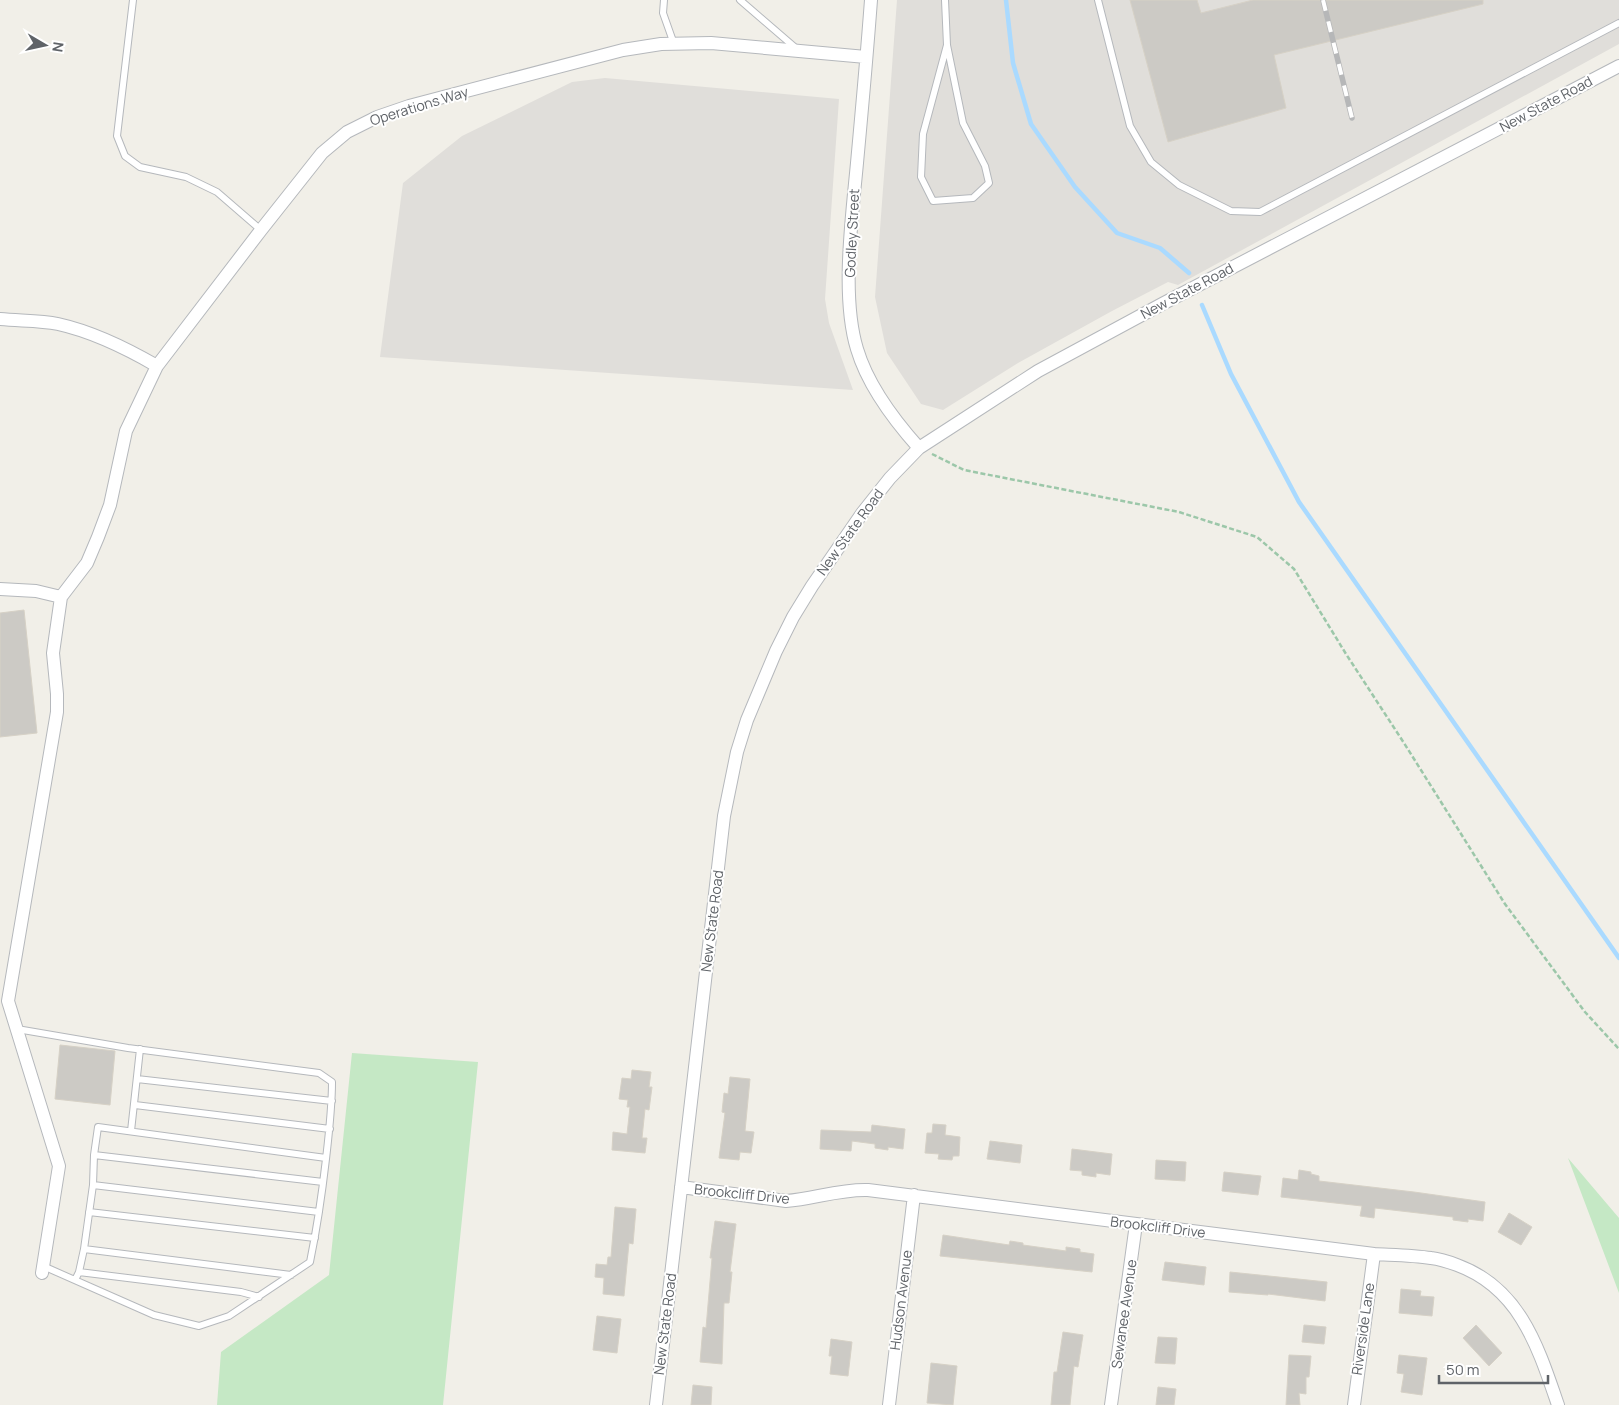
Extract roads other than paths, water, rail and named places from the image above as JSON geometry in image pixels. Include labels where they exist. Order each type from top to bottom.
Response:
[{"type":"street","name":"Godley Street","points":[[871,0],[852,219],[849,278],[850,312],[857,349],[868,374],[884,405],[899,426],[919,448]]},
{"type":"street","name":"Operations Way","points":[[60,597],[87,563],[98,537],[110,505],[126,431],[157,366],[322,153],[347,132],[377,117],[409,106],[623,50],[661,44],[711,43],[866,57]]},
{"type":"street","name":"New State Road","points":[[656,1405],[724,816],[737,752],[747,720],[776,651],[793,617],[863,512],[890,478],[919,448],[1038,371],[1182,293],[1619,66]]},
{"type":"street","points":[[0,319],[56,324],[96,335],[126,348],[157,366]]},
{"type":"street","points":[[0,589],[36,591],[60,597],[53,653],[57,712],[8,1002],[59,1166],[43,1270]]},
{"type":"street","name":"Brookcliff Drive","points":[[681,1188],[786,1201],[854,1190],[1374,1254],[1432,1258],[1445,1261],[1483,1277],[1503,1293],[1520,1314],[1544,1363],[1558,1405]]},
{"type":"street","name":"Hudson Avenue","points":[[889,1405],[914,1196]]},
{"type":"street","name":"Sewanee Avenue","points":[[1111,1405],[1136,1224]]},
{"type":"street","name":"Riverside Lane","points":[[1354,1405],[1374,1254]]},
{"type":"lane","points":[[133,0],[117,136],[125,156],[140,167],[186,177],[217,192],[261,230]]},
{"type":"lane","points":[[664,0],[663,13],[674,44]]},
{"type":"lane","points":[[740,0],[800,51]]},
{"type":"lane","points":[[945,0],[947,45],[963,123],[985,166],[989,183],[973,198],[933,201],[921,177],[923,134],[947,45]]},
{"type":"lane","points":[[1098,0],[1130,126],[1151,162],[1179,185],[1231,210],[1260,212],[1619,23]]},
{"type":"lane","points":[[17,1028],[140,1050],[319,1073],[332,1082],[330,1129],[310,1262],[229,1316],[199,1326],[154,1315],[75,1280],[43,1270]]},
{"type":"lane","points":[[131,1131],[140,1050]]},
{"type":"lane","points":[[136,1079],[332,1101]]},
{"type":"lane","points":[[134,1105],[330,1129]]},
{"type":"lane","points":[[75,1280],[79,1272],[84,1249],[93,1185],[94,1155],[98,1127],[326,1158]]},
{"type":"lane","points":[[94,1155],[323,1182]]},
{"type":"lane","points":[[93,1185],[319,1212]]},
{"type":"lane","points":[[89,1212],[315,1238]]},
{"type":"lane","points":[[84,1249],[291,1275]]},
{"type":"lane","points":[[79,1272],[241,1292],[259,1296]]},
{"type":"waterway","points":[[1006,0],[1013,63],[1031,124],[1075,187],[1117,233],[1160,248],[1189,273]]},
{"type":"waterway","points":[[1202,305],[1231,374],[1299,502],[1619,958]]},
{"type":"railway","points":[[1323,0],[1352,118]]}]
